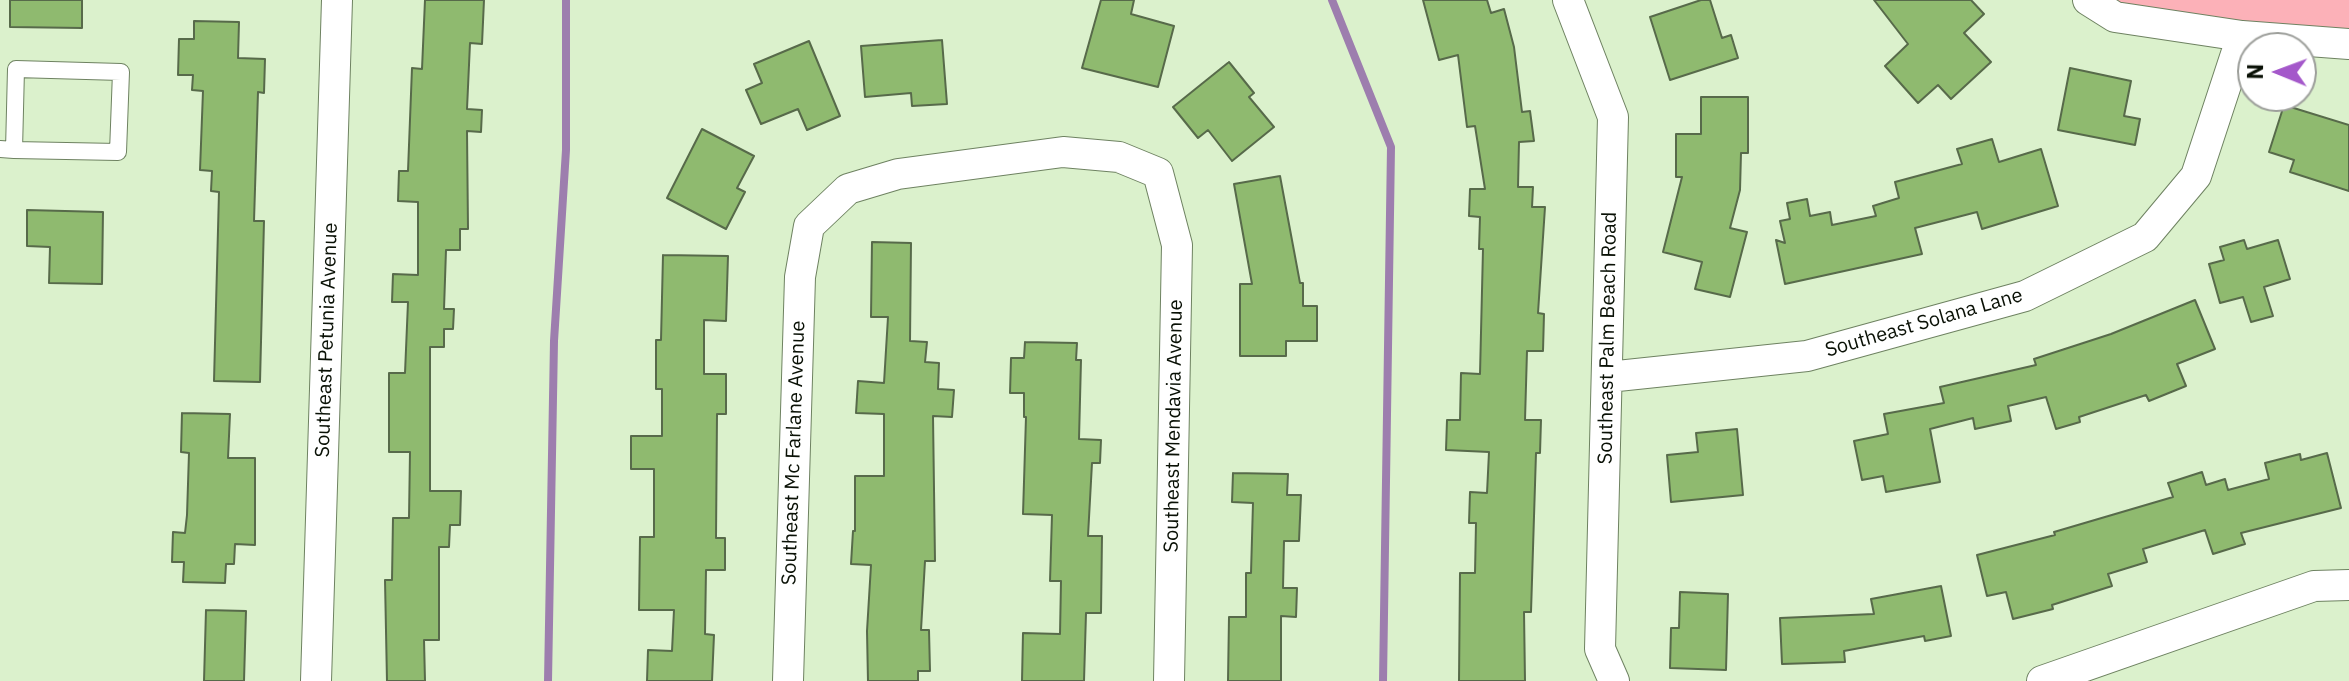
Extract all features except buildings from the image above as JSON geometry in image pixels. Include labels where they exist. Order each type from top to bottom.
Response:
[{"type":"street","name":"Southeast Petunia Avenue","points":[[316,681],[337,0]]},
{"type":"street","name":"Southeast Palm Beach Road","points":[[1568,0],[1613,117],[1600,649],[1614,681]]},
{"type":"street","points":[[2088,0],[2115,17],[2237,35]]},
{"type":"street","points":[[2317,42],[2349,44]]},
{"type":"street","name":"Southeast Solana Lane","points":[[1608,377],[1807,356],[2025,296],[2145,237],[2196,176],[2237,51]]},
{"type":"street","name":"Southeast Mc Farlane Avenue","points":[[788,681],[800,277],[809,226],[848,189],[898,174],[1063,152],[1119,157],[1158,173]]},
{"type":"street","name":"Southeast Mendavia Avenue","points":[[1158,173],[1177,245],[1169,681]]},
{"type":"street","points":[[2042,681],[2314,586],[2349,585]]},
{"type":"lane","points":[[16,69],[121,72],[118,152],[7,149],[16,69]]},
{"type":"shaded area","points":[[2116,0],[2349,0],[2349,31],[2231,20],[2121,4]]},
{"type":"waterway","points":[[548,681],[554,341],[566,150],[566,0]]},
{"type":"waterway","points":[[1332,0],[1391,147],[1383,681]]}]
